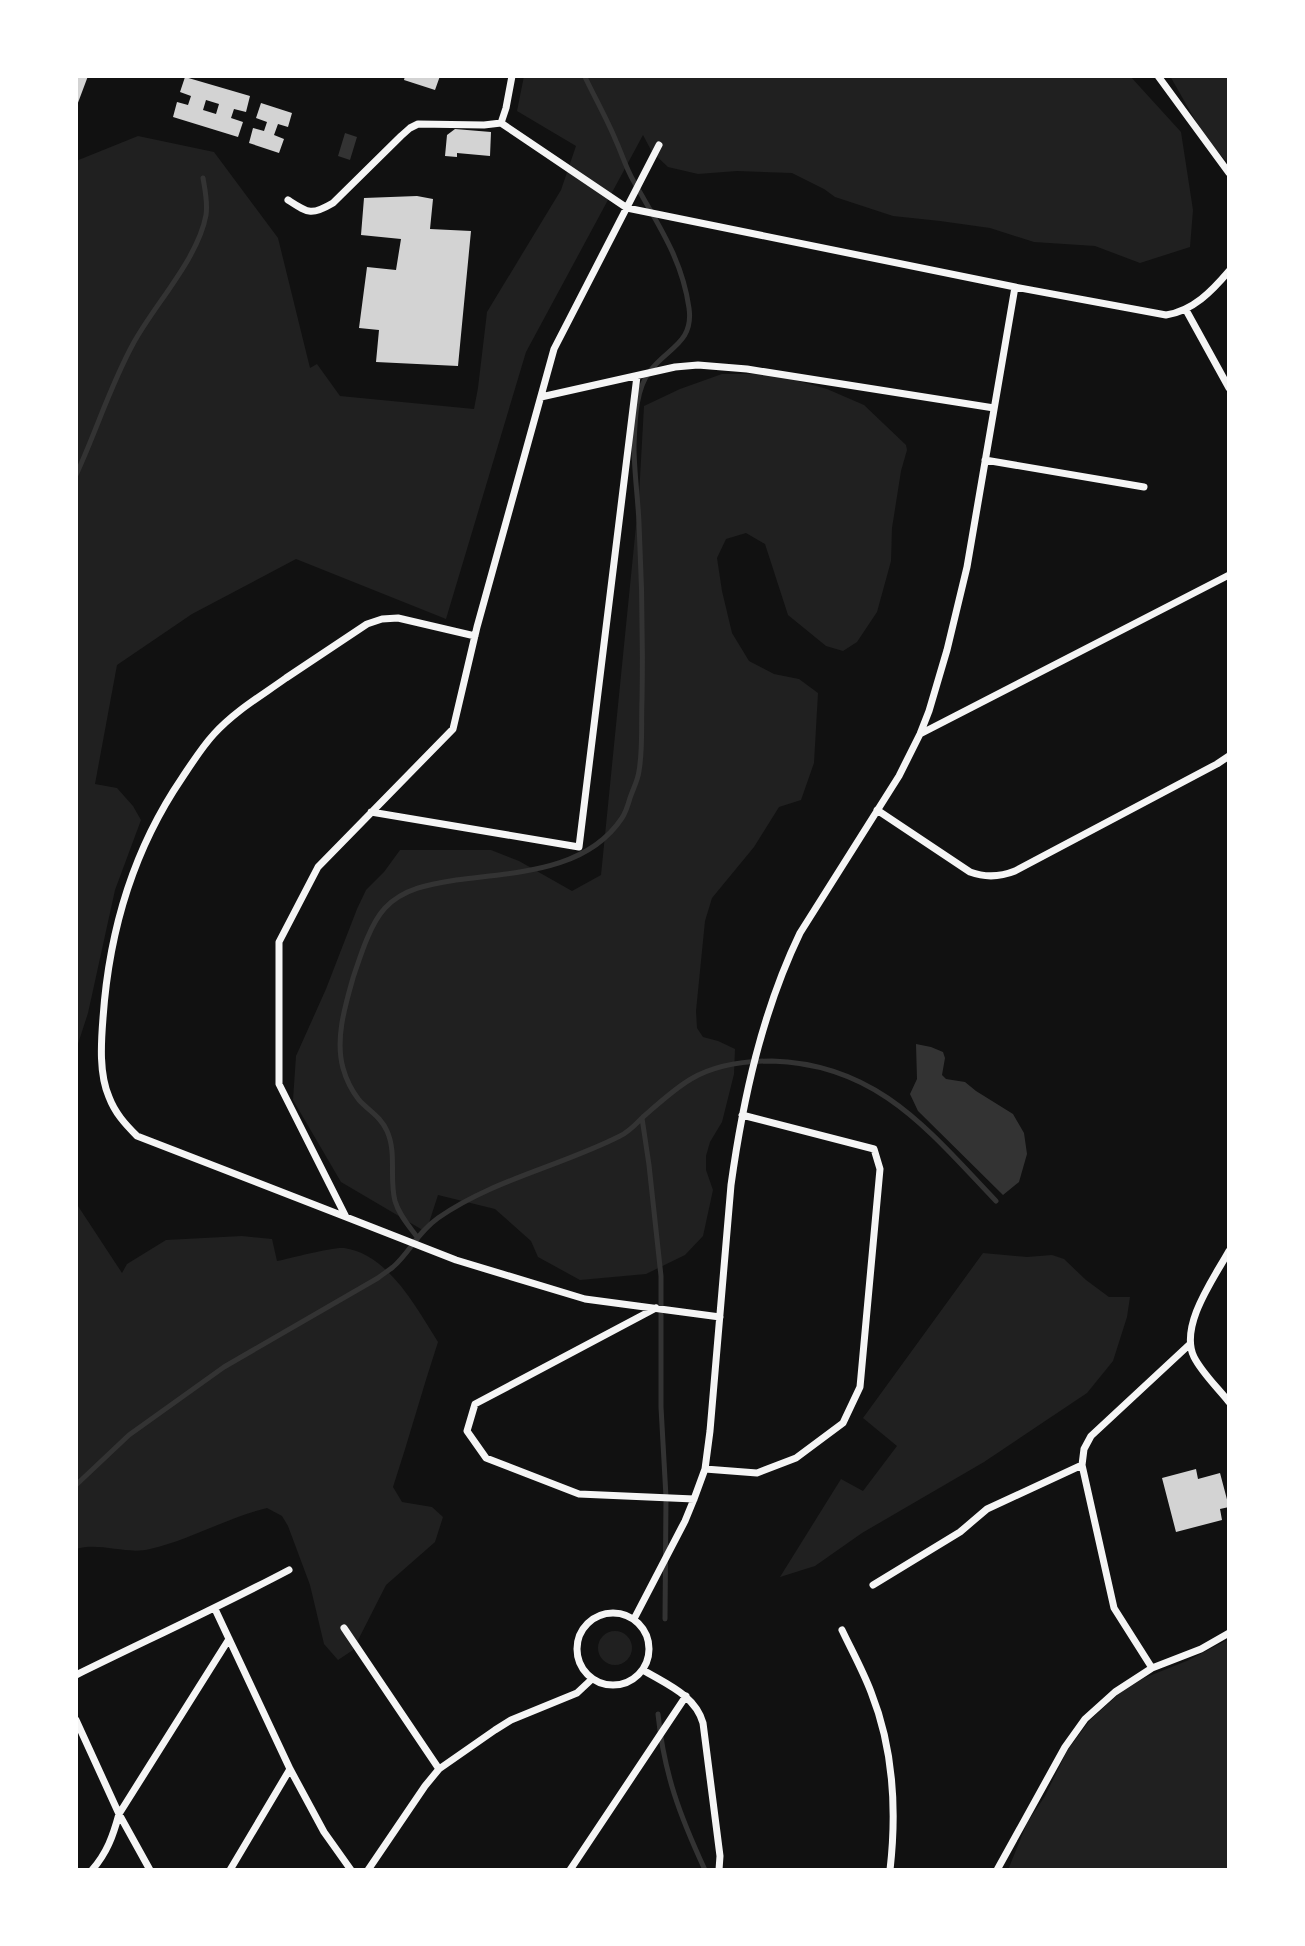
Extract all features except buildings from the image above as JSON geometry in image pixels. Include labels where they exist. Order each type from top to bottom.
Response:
[{"type":"street","points":[[501,123],[512,76]]},
{"type":"street","points":[[1158,76],[1229,173]]},
{"type":"street","points":[[288,200],[306,212],[321,210],[333,203],[401,136],[418,124],[501,123],[627,208],[1015,287],[1157,314],[1177,313],[1205,296],[1229,271]]},
{"type":"street","points":[[346,1217],[279,1084],[279,942],[318,867],[453,729],[475,636],[554,349],[659,145]]},
{"type":"street","points":[[634,1619],[685,1521],[705,1469],[731,1185],[742,1115],[770,1008],[800,933],[899,776],[920,734],[933,697],[967,567],[1015,287]]},
{"type":"street","points":[[1186,310],[1229,388]]},
{"type":"street","points":[[541,397],[675,367],[722,366],[994,408]]},
{"type":"street","points":[[371,812],[579,847],[637,376]]},
{"type":"street","points":[[985,460],[1144,487]]},
{"type":"street","points":[[920,734],[1229,575]]},
{"type":"street","points":[[475,636],[398,618],[367,624],[238,711],[213,736],[164,803],[128,884],[106,977],[102,1071],[107,1094],[118,1116],[137,1136],[456,1260],[585,1299],[720,1317]]},
{"type":"street","points":[[877,810],[970,872],[988,877],[998,876],[1015,871],[1229,756]]},
{"type":"street","points":[[705,1469],[757,1473],[796,1458],[843,1423],[860,1387],[880,1169],[874,1149],[742,1115]]},
{"type":"street","points":[[1229,1251],[1192,1322],[1190,1344],[1194,1357],[1229,1402]]},
{"type":"street","points":[[657,1308],[475,1404],[467,1431],[486,1458],[579,1494],[694,1499]]},
{"type":"street","points":[[1152,1668],[1114,1608],[1082,1465],[1084,1449],[1091,1436],[1190,1344]]},
{"type":"street","points":[[873,1585],[960,1532],[987,1509],[1082,1465]]},
{"type":"street","points":[[76,1675],[289,1570]]},
{"type":"street","points":[[215,1609],[290,1769],[324,1832],[351,1870]]},
{"type":"street","points":[[607,1613],[626,1614],[634,1619],[646,1633],[649,1643],[650,1652],[643,1670],[629,1682],[619,1685],[610,1686],[592,1679],[585,1673],[577,1655],[583,1628],[598,1615],[607,1613]]},
{"type":"street","points":[[344,1628],[439,1769]]},
{"type":"street","points":[[842,1630],[871,1691],[889,1754],[894,1785],[890,1870]]},
{"type":"street","points":[[997,1870],[1065,1747],[1085,1719],[1115,1692],[1152,1668],[1201,1649],[1229,1633]]},
{"type":"street","points":[[92,1870],[112,1841],[119,1814],[229,1639]]},
{"type":"street","points":[[643,1670],[686,1696],[700,1713],[720,1856],[719,1870]]},
{"type":"street","points":[[368,1870],[439,1769],[511,1720],[577,1693],[592,1679]]},
{"type":"street","points":[[570,1870],[686,1696]]},
{"type":"street","points":[[76,1720],[119,1814],[150,1870]]},
{"type":"street","points":[[230,1870],[290,1769]]},
{"type":"shaded area","points":[[524,76],[1130,76],[1181,132],[1193,210],[1190,247],[1140,263],[1095,246],[1034,242],[990,228],[893,216],[835,197],[792,173],[737,171],[698,174],[668,167],[652,152],[643,135],[526,352],[446,619],[296,559],[192,614],[117,665],[95,784],[117,788],[141,820],[115,890],[88,1013],[76,1050],[76,161],[138,136],[214,152],[278,238],[310,368],[317,364],[340,396],[474,409],[487,312],[561,190],[576,146],[517,111]]},
{"type":"shaded area","points":[[1170,76],[1229,76],[1229,164],[1206,139]]},
{"type":"shaded area","points":[[345,133],[357,137],[350,160],[338,156]]},
{"type":"shaded area","points":[[722,374],[773,374],[827,389],[864,405],[906,445],[892,528],[891,561],[877,612],[857,642],[843,651],[826,646],[788,615],[765,544],[746,533],[726,539],[717,558],[732,633],[749,661],[774,674],[799,679],[818,693],[814,763],[801,800],[779,807],[754,847],[712,898],[705,921],[697,1028],[703,1037],[735,1049],[734,1074],[722,1122],[706,1156],[706,1170],[713,1190],[703,1236],[685,1255],[646,1274],[580,1280],[538,1257],[531,1241],[495,1209],[438,1195],[426,1232],[341,1182],[293,1100],[296,1056],[366,890],[400,850],[491,850],[519,861],[572,891],[601,875],[639,496],[644,406]]},
{"type":"shaded area","points":[[916,1044],[943,1052],[942,1075],[946,1079],[965,1082],[1013,1114],[1024,1133],[1027,1154],[1019,1182],[1003,1195],[918,1111],[910,1094],[917,1079]]},
{"type":"shaded area","points":[[76,1203],[122,1273],[127,1264],[166,1240],[242,1236],[272,1239],[277,1261],[338,1248],[360,1252],[374,1260],[399,1284],[438,1342],[393,1487],[402,1502],[432,1507],[443,1517],[435,1542],[386,1585],[353,1650],[338,1660],[324,1644],[310,1585],[288,1526],[282,1516],[267,1508],[150,1549],[76,1549]]},
{"type":"shaded area","points":[[983,1253],[1027,1257],[1052,1255],[1064,1259],[1109,1297],[1130,1297],[1113,1361],[1087,1393],[984,1462],[862,1533],[815,1566],[780,1577],[841,1479],[863,1491],[897,1446],[863,1418]]},
{"type":"shaded area","points":[[615,1631],[627,1636],[632,1648],[627,1660],[615,1665],[603,1660],[598,1648],[603,1636]]},
{"type":"shaded area","points":[[1229,1639],[1229,1870],[1008,1870],[1027,1823],[1045,1796],[1067,1751],[1090,1720],[1121,1692],[1144,1678],[1189,1660]]},
{"type":"waterway","points":[[417,1237],[395,1201],[392,1148],[387,1131],[354,1093],[341,1057],[344,1011],[370,932],[392,901],[418,888],[548,866],[589,849],[607,836],[623,816],[638,778],[642,736],[642,612],[634,456],[636,417],[641,387],[650,371],[683,337],[689,320],[689,308],[675,257],[631,175],[585,77]]},
{"type":"waterway","points":[[76,475],[125,360],[185,265],[201,232],[207,210],[203,178]]},
{"type":"waterway","points":[[76,1485],[129,1435],[224,1367],[389,1270],[438,1218],[481,1193],[623,1134],[685,1083],[720,1067],[761,1061],[809,1065],[842,1074],[872,1088],[924,1127],[996,1201]]},
{"type":"waterway","points":[[642,1118],[661,1276],[661,1407],[666,1497],[665,1619]]},
{"type":"waterway","points":[[658,1714],[674,1794],[705,1870]]}]
